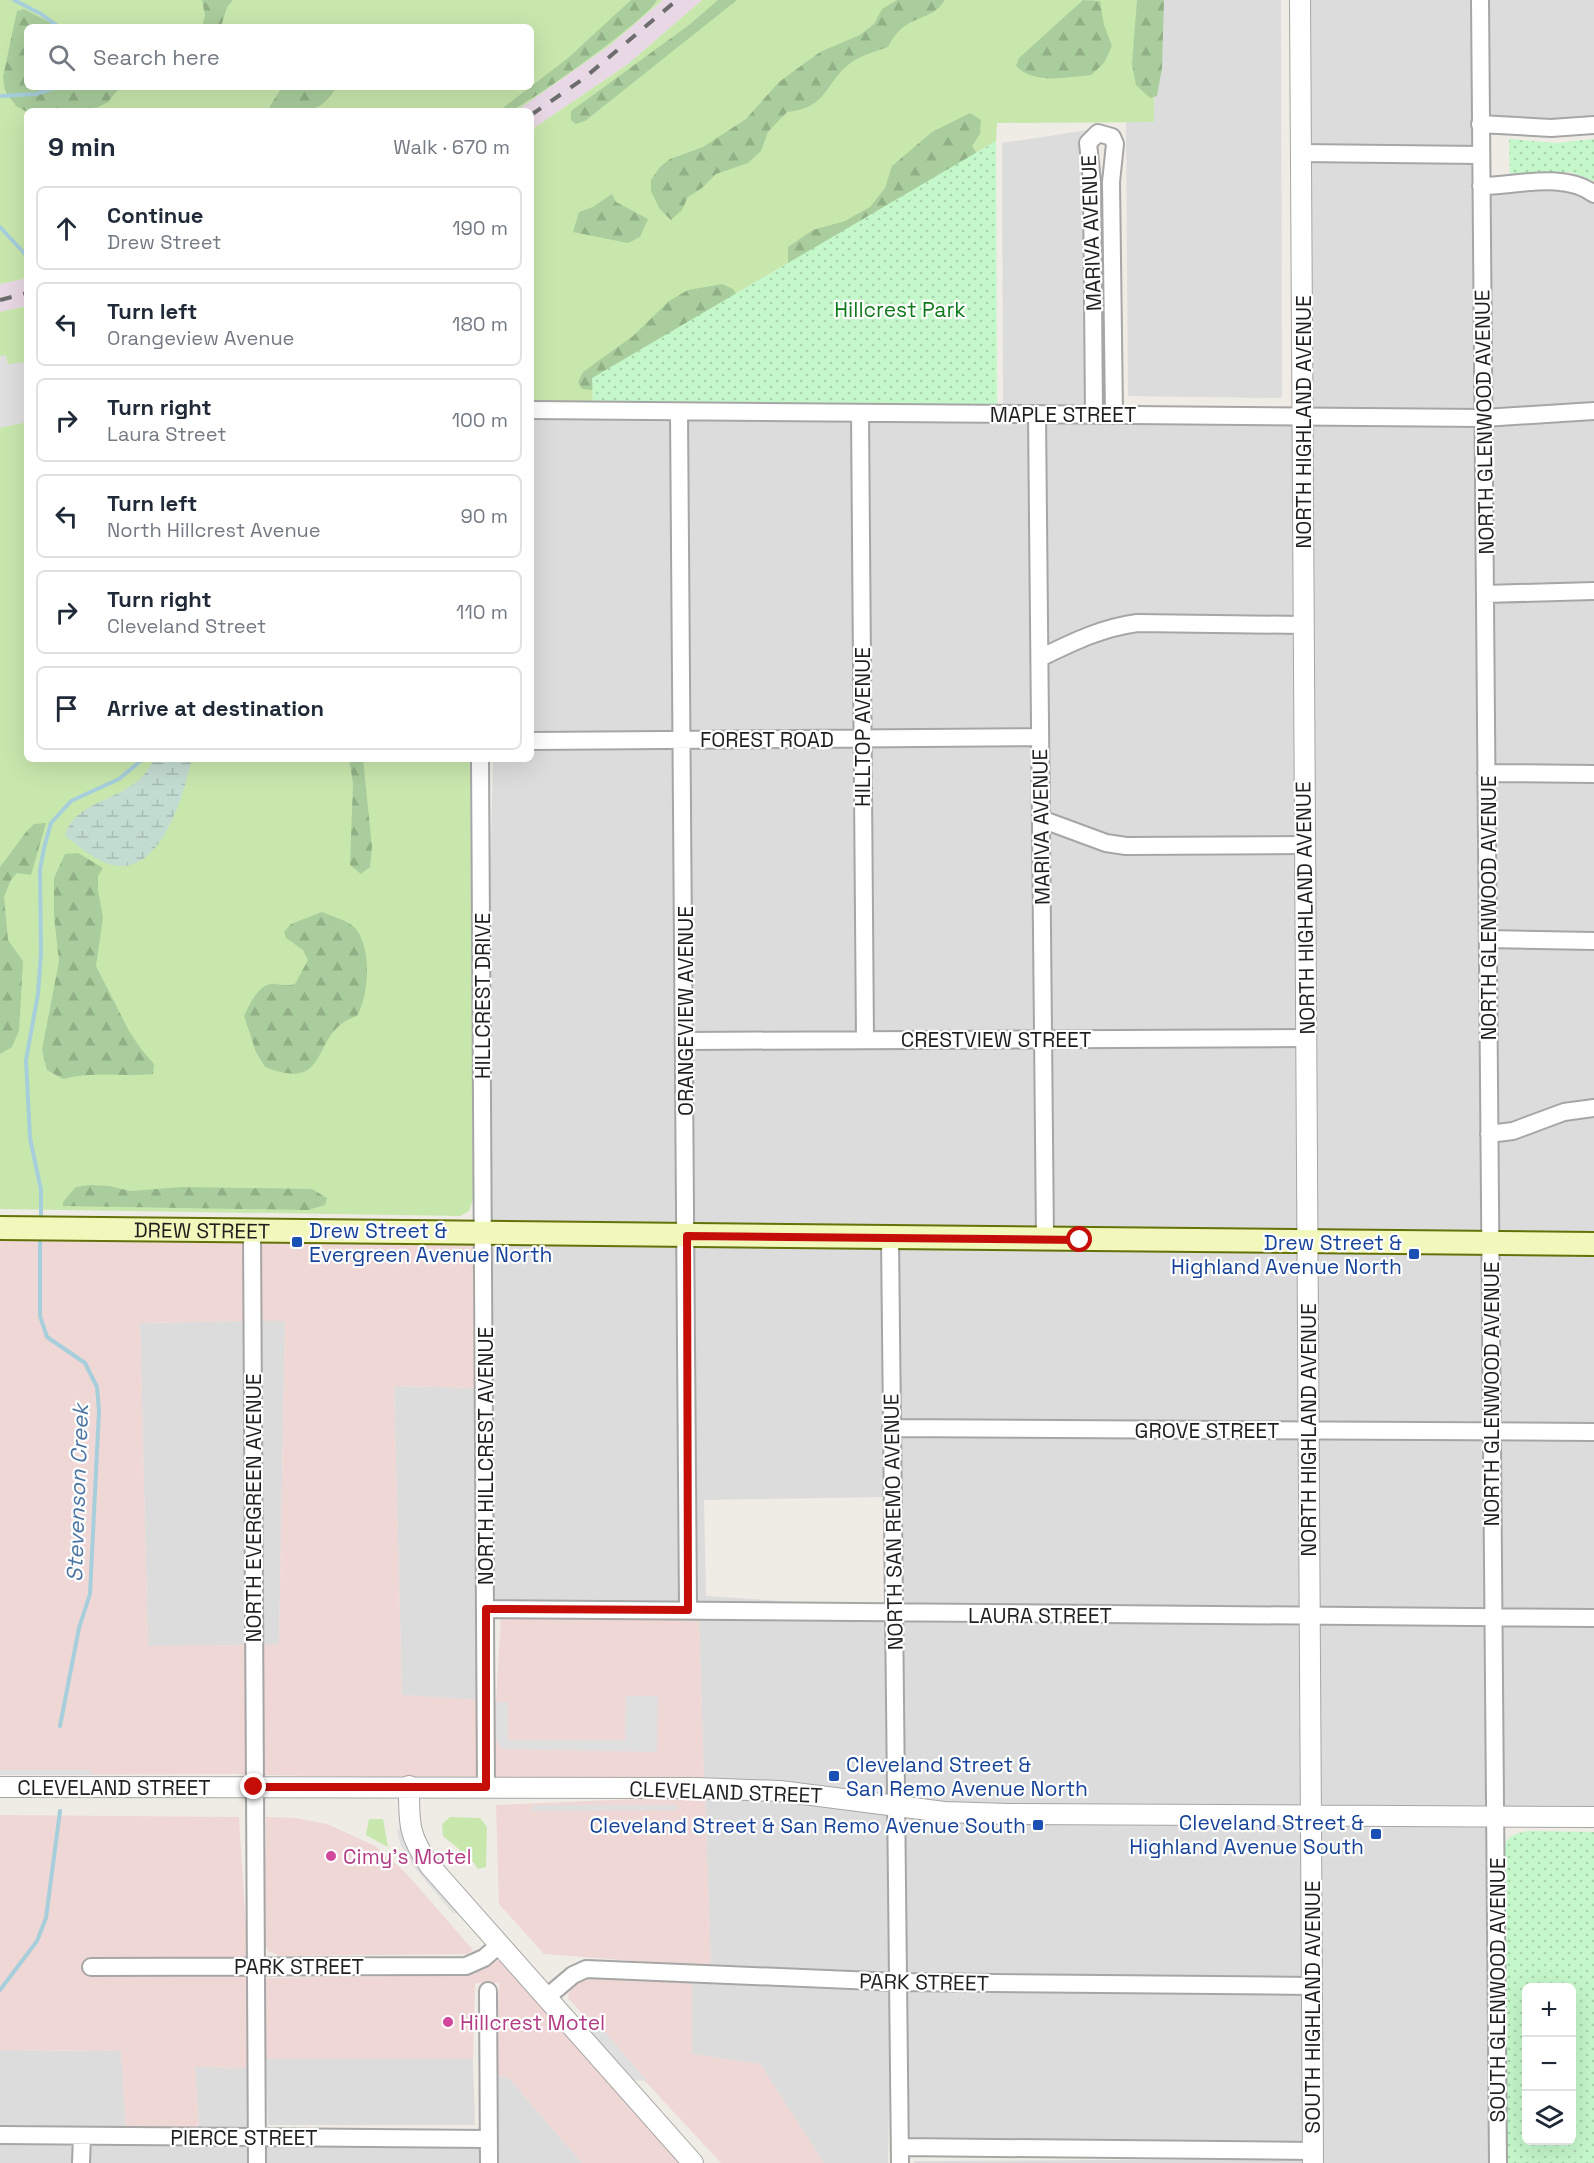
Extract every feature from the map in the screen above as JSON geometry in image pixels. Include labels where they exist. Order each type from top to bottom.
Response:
[{"type":"main road","name":"DREW STREET","points":[[0,1228],[1594,1244]]},
{"type":"street","name":"NORTH HIGHLAND AVENUE","points":[[1300,0],[1310,1816]]},
{"type":"street","name":"NORTH GLENWOOD AVENUE","points":[[1480,0],[1495,1816]]},
{"type":"street","points":[[1480,124],[1551,128],[1594,125]]},
{"type":"street","name":"MARIVA AVENUE","points":[[1094,414],[1092,182],[1088,143],[1091,136],[1098,133],[1112,136],[1115,144],[1111,182],[1114,414]]},
{"type":"street","points":[[1301,153],[1480,155]]},
{"type":"street","points":[[1481,186],[1558,182],[1582,186],[1594,194]]},
{"type":"street","name":"MAPLE STREET","points":[[534,410],[1484,418],[1594,411]]},
{"type":"street","name":"ORANGEVIEW AVENUE","points":[[679,412],[687,1236],[688,1610]]},
{"type":"street","name":"HILLTOP AVENUE","points":[[860,413],[865,1040]]},
{"type":"street","name":"MARIVA AVENUE","points":[[1037,414],[1045,1240]]},
{"type":"street","points":[[1485,594],[1594,591]]},
{"type":"street","points":[[1040,658],[1086,635],[1111,627],[1137,623],[1303,625]]},
{"type":"street","name":"FOREST ROAD","points":[[534,741],[1040,737]]},
{"type":"street","name":"HILLCREST DRIVE","points":[[480,762],[483,1234]]},
{"type":"street","points":[[1486,773],[1594,774]]},
{"type":"street","points":[[1041,819],[1106,843],[1126,846],[1303,845]]},
{"type":"street","points":[[1488,939],[1594,940]]},
{"type":"street","name":"CRESTVIEW STREET","points":[[685,1041],[1306,1038]]},
{"type":"street","points":[[1489,1134],[1513,1131],[1555,1115],[1594,1108]]},
{"type":"street","name":"NORTH EVERGREEN AVENUE","points":[[252,1229],[257,2163]]},
{"type":"street","name":"NORTH HILLCREST AVENUE","points":[[483,1234],[486,1787]]},
{"type":"street","name":"NORTH SAN REMO AVENUE","points":[[890,1238],[900,2155]]},
{"type":"street","name":"GROVE STREET","points":[[891,1428],[1594,1432]]},
{"type":"street","name":"LAURA STREET","points":[[486,1609],[1594,1618]]},
{"type":"street","points":[[409,1786],[409,1823],[415,1845],[430,1866],[693,2163]]},
{"type":"street","name":"CLEVELAND STREET","points":[[0,1787],[695,1788],[780,1791],[944,1812],[1594,1817]]},
{"type":"street","name":"SOUTH HIGHLAND AVENUE","points":[[1310,1816],[1313,2157]]},
{"type":"street","name":"SOUTH GLENWOOD AVENUE","points":[[1495,1816],[1498,2163]]},
{"type":"street","name":"PARK STREET","points":[[92,1967],[466,1966],[484,1958],[499,1945]]},
{"type":"street","name":"PARK STREET","points":[[547,1997],[573,1975],[586,1969],[898,1982],[1311,1986]]},
{"type":"street","points":[[488,1991],[489,2163]]},
{"type":"street","name":"PIERCE STREET","points":[[0,2135],[488,2139]]},
{"type":"street","points":[[81,2163],[82,2136]]},
{"type":"street","points":[[900,2155],[1313,2157]]},
{"type":"shaded area","points":[[663,0],[702,0],[628,64],[534,128],[534,108],[520,108],[610,45]]},
{"type":"shaded area","points":[[1155,0],[1281,0],[1282,396],[1280,398],[1128,396],[1126,122],[1154,121]]},
{"type":"shaded area","points":[[1307,0],[1473,0],[1473,147],[1308,145]]},
{"type":"shaded area","points":[[1487,0],[1594,0],[1594,117],[1551,121],[1487,116]]},
{"type":"shaded area","points":[[1088,130],[1082,139],[1085,183],[1087,406],[1003,406],[1002,143]]},
{"type":"shaded area","points":[[1308,161],[1473,162],[1477,410],[1311,408]]},
{"type":"shaded area","points":[[1558,190],[1579,194],[1594,204],[1594,404],[1491,410],[1488,194]]},
{"type":"shaded area","points":[[24,279],[24,307],[0,312],[0,284]]},
{"type":"shaded area","points":[[6,355],[8,364],[24,362],[24,423],[0,428],[0,356]]},
{"type":"shaded area","points":[[534,418],[673,420],[676,732],[534,733]]},
{"type":"shaded area","points":[[687,420],[853,421],[854,730],[690,732]]},
{"type":"shaded area","points":[[1594,420],[1594,584],[1492,586],[1491,426]]},
{"type":"shaded area","points":[[867,421],[1030,422],[1033,730],[868,730]]},
{"type":"shaded area","points":[[1044,422],[1297,424],[1296,617],[1137,615],[1110,619],[1083,628],[1047,646]]},
{"type":"shaded area","points":[[1311,424],[1477,426],[1483,1235],[1314,1232]]},
{"type":"shaded area","points":[[1594,599],[1594,766],[1493,765],[1493,602]]},
{"type":"shaded area","points":[[1138,631],[1296,633],[1296,837],[1126,838],[1108,835],[1048,813],[1047,663],[1089,642],[1112,634]]},
{"type":"shaded area","points":[[1033,745],[1037,1032],[872,1032],[868,746]]},
{"type":"shaded area","points":[[854,746],[858,1032],[692,1033],[690,747]]},
{"type":"shaded area","points":[[534,748],[676,748],[680,1228],[490,1226],[488,963],[493,762],[534,762]]},
{"type":"shaded area","points":[[1494,781],[1594,782],[1594,933],[1495,932]]},
{"type":"shaded area","points":[[1049,830],[1083,843],[1296,853],[1299,1030],[1051,1032]]},
{"type":"shaded area","points":[[1495,947],[1594,948],[1594,1100],[1562,1105],[1511,1123],[1496,1125]]},
{"type":"shaded area","points":[[1299,1046],[1300,1232],[1052,1232],[1051,1047]]},
{"type":"shaded area","points":[[1037,1047],[1038,1231],[694,1228],[692,1049]]},
{"type":"shaded area","points":[[1594,1115],[1594,1236],[1498,1235],[1497,1141],[1566,1120]]},
{"type":"shaded area","points":[[0,1235],[245,1237],[246,1321],[140,1323],[148,1646],[247,1645],[248,1774],[0,1775]]},
{"type":"shaded area","points":[[259,1237],[476,1241],[477,1388],[394,1386],[402,1695],[479,1700],[479,1779],[262,1775],[261,1645],[279,1644],[285,1321],[260,1321]]},
{"type":"shaded area","points":[[490,1242],[680,1244],[681,1603],[493,1601]]},
{"type":"shaded area","points":[[694,1244],[883,1246],[886,1497],[704,1500],[706,1596],[842,1605],[695,1603]]},
{"type":"shaded area","points":[[897,1246],[1300,1248],[1301,1423],[898,1421]]},
{"type":"shaded area","points":[[1314,1248],[1484,1251],[1485,1424],[1315,1423]]},
{"type":"shaded area","points":[[1498,1251],[1594,1252],[1594,1424],[1499,1424]]},
{"type":"shaded area","points":[[285,1320],[279,1645],[261,1645],[260,1321]]},
{"type":"shaded area","points":[[246,1321],[247,1645],[148,1647],[140,1323]]},
{"type":"shaded area","points":[[394,1386],[477,1388],[479,1700],[402,1695]]},
{"type":"shaded area","points":[[899,1436],[1301,1439],[1302,1608],[902,1606]]},
{"type":"shaded area","points":[[1315,1439],[1485,1439],[1485,1610],[1316,1608]]},
{"type":"shaded area","points":[[1499,1439],[1594,1440],[1594,1610],[1499,1610]]},
{"type":"shaded area","points":[[501,1617],[699,1619],[704,1780],[493,1779],[493,1701],[496,1701]]},
{"type":"shaded area","points":[[699,1619],[888,1621],[888,1796],[704,1780]]},
{"type":"shaded area","points":[[902,1622],[1302,1624],[1303,1808],[945,1804],[902,1798]]},
{"type":"shaded area","points":[[1316,1624],[1485,1625],[1488,1808],[1317,1808]]},
{"type":"shaded area","points":[[1499,1625],[1594,1626],[1594,1809],[1502,1808]]},
{"type":"shaded area","points":[[626,1696],[658,1696],[657,1752],[501,1749],[496,1738],[496,1702],[508,1702],[508,1740],[625,1740]]},
{"type":"shaded area","points":[[0,1770],[90,1770],[93,1775],[0,1775]]},
{"type":"shaded area","points":[[705,1796],[779,1799],[888,1812],[890,1974],[711,1967]]},
{"type":"shaded area","points":[[705,1796],[711,1967],[544,1954],[499,1904],[496,1805]]},
{"type":"shaded area","points":[[535,1805],[675,1805],[678,1810],[530,1811]]},
{"type":"shaded area","points":[[903,1814],[1303,1823],[1304,1978],[904,1974]]},
{"type":"shaded area","points":[[0,1815],[239,1817],[248,1959],[84,1959],[85,1975],[248,1975],[249,2068],[195,2067],[199,2129],[126,2129],[121,2051],[0,2050]]},
{"type":"shaded area","points":[[266,1817],[296,1818],[327,1824],[375,1846],[406,1873],[473,1950],[468,1954],[280,1956],[268,1951],[264,1940]]},
{"type":"shaded area","points":[[1317,1823],[1488,1824],[1491,2163],[1320,2163]]},
{"type":"shaded area","points":[[401,1826],[408,1851],[459,1913],[453,1913],[414,1867],[401,1846],[397,1831]]},
{"type":"shaded area","points":[[494,1961],[503,1961],[681,2163],[582,2163],[508,2077],[495,2076],[499,1983],[475,1983],[473,2059],[266,2059],[265,1978],[464,1975],[480,1971]]},
{"type":"shaded area","points":[[586,1977],[692,1983],[692,2054],[760,2064],[824,2163],[721,2163],[568,1998],[569,1992]]},
{"type":"shaded area","points":[[692,1983],[891,1990],[888,2163],[824,2163],[760,2064],[692,2054]]},
{"type":"shaded area","points":[[905,1990],[1304,1994],[1306,2143],[907,2139]]},
{"type":"shaded area","points":[[585,2026],[601,2027],[647,2081],[632,2080]]},
{"type":"shaded area","points":[[0,2050],[121,2051],[126,2129],[0,2127]]},
{"type":"shaded area","points":[[266,2059],[473,2059],[475,2125],[268,2125]]},
{"type":"shaded area","points":[[195,2067],[249,2068],[250,2129],[199,2129]]},
{"type":"shaded area","points":[[495,2076],[508,2077],[582,2163],[496,2163]]},
{"type":"shaded area","points":[[0,2143],[75,2144],[74,2163],[0,2163]]},
{"type":"shaded area","points":[[89,2144],[250,2145],[250,2163],[88,2163]]},
{"type":"shaded area","points":[[264,2145],[481,2147],[481,2163],[264,2163]]},
{"type":"shaded area","points":[[1306,2159],[1306,2163],[914,2163],[914,2161]]},
{"type":"green space","points":[[0,0],[663,0],[610,45],[520,108],[24,108],[24,279],[0,284]]},
{"type":"green space","points":[[202,0],[233,0],[227,7],[222,24],[203,24],[205,15]]},
{"type":"green space","points":[[631,0],[657,0],[634,23],[565,76],[515,108],[503,108],[526,90],[534,90],[534,84],[568,58]]},
{"type":"green space","points":[[702,0],[1155,0],[1154,122],[997,123],[996,141],[592,378],[593,403],[534,402],[534,128],[628,64]]},
{"type":"green space","points":[[718,0],[737,0],[585,121],[576,124],[571,120],[571,111],[689,25]]},
{"type":"green space","points":[[897,0],[945,0],[932,13],[902,28],[888,47],[852,62],[819,100],[801,110],[787,112],[768,132],[761,151],[748,163],[716,174],[702,188],[688,197],[682,210],[671,220],[659,208],[651,191],[651,180],[660,167],[670,159],[703,147],[746,119],[779,82],[820,52],[860,35],[874,24],[882,9]]},
{"type":"green space","points":[[1083,0],[1100,1],[1104,25],[1112,46],[1104,63],[1091,75],[1061,78],[1032,76],[1016,66],[1019,58]]},
{"type":"green space","points":[[1137,0],[1164,0],[1162,68],[1157,96],[1150,98],[1136,85],[1132,64]]},
{"type":"green space","points":[[24,9],[57,24],[24,24],[24,90],[118,90],[108,102],[97,108],[24,108],[24,110],[16,106],[5,90],[3,77],[17,11]]},
{"type":"green space","points":[[280,90],[334,90],[323,104],[315,108],[269,108]]},
{"type":"green space","points":[[970,113],[981,120],[980,134],[972,146],[980,158],[788,280],[788,247],[813,230],[845,221],[870,207],[885,188],[892,166],[932,132]]},
{"type":"green space","points":[[1509,139],[1556,143],[1594,139],[1594,181],[1570,172],[1510,176]]},
{"type":"green space","name":"Hillcrest Park","points":[[996,141],[997,406],[593,403],[592,378]]},
{"type":"green space","points":[[612,194],[616,202],[648,219],[640,237],[628,243],[573,232],[579,212],[593,207]]},
{"type":"green space","points":[[722,284],[733,289],[739,298],[612,392],[582,389],[578,382],[583,372],[633,336],[669,301],[688,290]]},
{"type":"green space","points":[[24,307],[24,762],[470,762],[473,1200],[469,1211],[460,1216],[0,1209],[0,312]]},
{"type":"green space","points":[[152,762],[191,762],[169,827],[147,856],[133,864],[117,866],[103,862],[89,854],[65,836],[71,823],[81,813],[120,792],[145,774]]},
{"type":"green space","points":[[350,762],[363,762],[372,847],[370,867],[361,874],[350,865],[353,783]]},
{"type":"green space","points":[[46,823],[31,875],[17,873],[11,880],[4,897],[8,940],[23,961],[19,1031],[12,1047],[0,1054],[0,867],[34,824]]},
{"type":"green space","points":[[78,853],[103,868],[98,876],[98,891],[103,917],[96,966],[129,1031],[154,1064],[153,1074],[86,1075],[63,1079],[47,1070],[42,1050],[59,961],[54,916],[54,878],[65,854]]},
{"type":"green space","points":[[322,912],[349,924],[356,929],[361,938],[365,948],[367,972],[361,1007],[357,1016],[342,1024],[332,1034],[312,1067],[302,1073],[287,1073],[265,1067],[256,1052],[244,1016],[256,995],[265,986],[295,984],[308,960],[303,950],[286,938],[284,932],[291,924]]},
{"type":"green space","points":[[109,1186],[130,1191],[183,1187],[312,1189],[327,1198],[325,1205],[308,1210],[63,1206],[63,1202],[76,1187]]},
{"type":"green space","points":[[450,1817],[480,1818],[487,1827],[486,1867],[478,1869],[473,1862],[463,1860],[459,1849],[443,1836],[442,1824]]},
{"type":"green space","points":[[369,1819],[383,1819],[388,1847],[366,1835]]},
{"type":"green space","points":[[1528,1831],[1594,1832],[1594,2163],[1506,2163],[1503,1852],[1508,1839]]},
{"type":"waterway","name":"Stevenson Creek","points":[[14,0],[55,24]]},
{"type":"waterway","name":"Stevenson Creek","points":[[0,96],[36,94],[48,90]]},
{"type":"waterway","name":"Stevenson Creek","points":[[0,227],[24,253]]},
{"type":"waterway","name":"Stevenson Creek","points":[[41,1220],[41,1190],[30,1138],[26,1060],[38,994],[41,953],[40,870],[44,848],[51,823],[71,801],[119,779],[139,762]]},
{"type":"waterway","name":"Stevenson Creek","points":[[40,1236],[40,1316],[47,1337],[85,1363],[97,1387],[99,1411],[90,1594],[79,1628],[60,1726]]},
{"type":"waterway","name":"Stevenson Creek","points":[[0,1990],[37,1941],[46,1918],[60,1811]]},
{"type":"railway","points":[[534,113],[583,79],[677,0]]},
{"type":"railway","points":[[0,300],[24,294]]},
{"type":"place","name":"Drew Street & Evergreen Avenue North","points":[[297,1242]]},
{"type":"place","name":"Drew Street & Highland Avenue North","points":[[1414,1254]]},
{"type":"place","name":"Cleveland Street & San Remo Avenue North","points":[[834,1776]]},
{"type":"place","name":"Cleveland Street & San Remo Avenue South","points":[[1038,1825]]},
{"type":"place","name":"Cleveland Street & Highland Avenue South","points":[[1376,1834]]},
{"type":"place","name":"Cimy's Motel","points":[[331,1856]]},
{"type":"place","name":"Hillcrest Motel","points":[[448,2022]]},
{"type":"route","points":[[254,1787],[486,1787],[486,1609],[688,1610],[687,1236],[1080,1240]]}]
